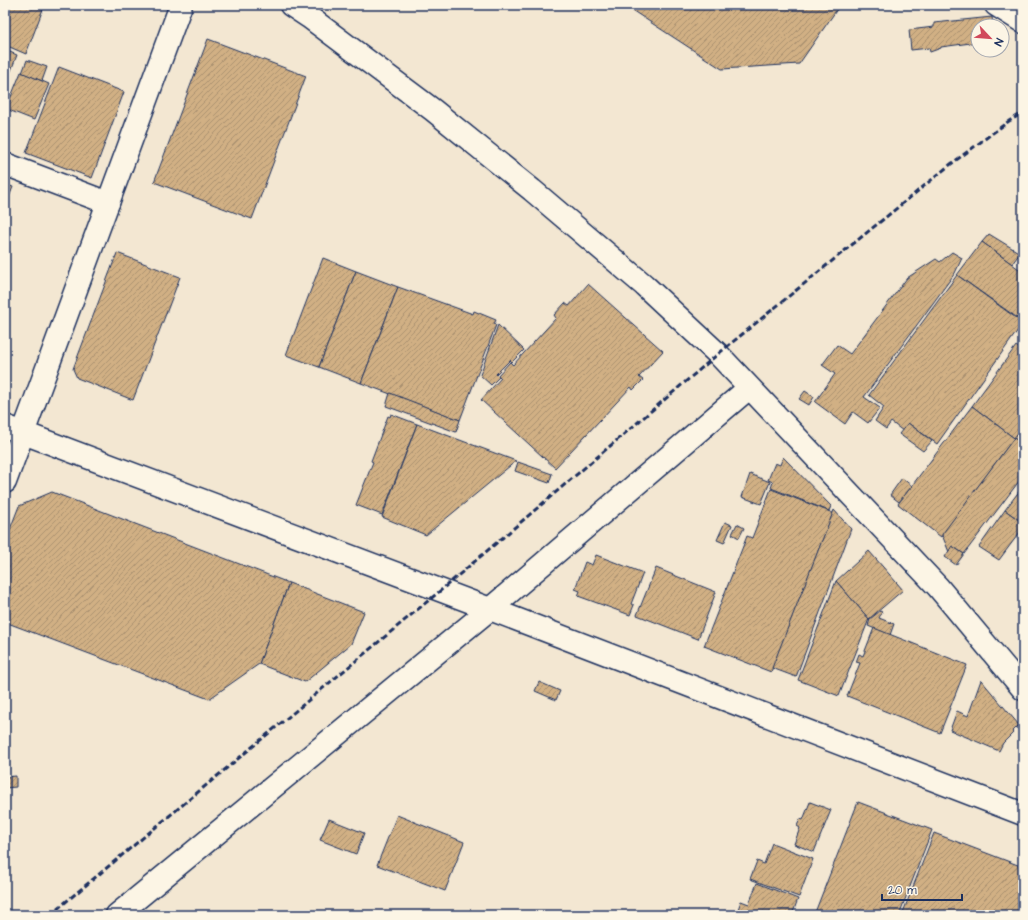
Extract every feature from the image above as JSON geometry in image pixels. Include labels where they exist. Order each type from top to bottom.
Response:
[{"type":"street","points":[[5,482],[15,429],[108,203],[181,5]]},
{"type":"street","points":[[291,5],[310,17],[433,110],[532,190],[644,285],[718,354],[938,587],[1023,689]]},
{"type":"street","points":[[996,5],[1023,22]]},
{"type":"street","points":[[5,164],[108,203]]},
{"type":"street","points":[[117,915],[490,609],[749,388]]},
{"type":"street","points":[[15,429],[490,609],[1023,814]]},
{"type":"building","points":[[5,5],[33,5],[43,9],[26,54],[5,45]]},
{"type":"building","points":[[624,5],[840,5],[799,64],[722,69]]},
{"type":"building","points":[[970,19],[970,43],[941,47],[930,52],[929,48],[911,50],[909,30],[934,27],[934,23]]},
{"type":"building","points":[[208,39],[306,76],[252,219],[154,182]]},
{"type":"building","points":[[5,50],[17,55],[5,86]]},
{"type":"building","points":[[27,60],[47,67],[42,81],[22,73]]},
{"type":"building","points":[[59,67],[124,92],[92,178],[26,153]]},
{"type":"building","points":[[21,72],[49,84],[34,120],[6,109]]},
{"type":"building","points":[[5,184],[13,187],[5,207]]},
{"type":"building","points":[[989,234],[1020,253],[1012,264],[982,242]]},
{"type":"building","points":[[982,242],[1023,272],[1023,322],[957,275]]},
{"type":"building","points":[[952,252],[962,258],[955,273],[864,397],[880,408],[868,423],[853,412],[845,424],[815,402],[835,374],[822,365],[837,345],[850,354],[907,278],[936,259],[940,262]]},
{"type":"building","points":[[117,253],[180,277],[133,400],[77,378],[73,369]]},
{"type":"building","points":[[323,258],[356,271],[319,367],[286,355]]},
{"type":"building","points":[[356,271],[398,287],[361,383],[319,367]]},
{"type":"building","points":[[957,275],[1023,323],[937,444],[908,423],[903,431],[891,422],[886,429],[875,421],[884,407],[869,395]]},
{"type":"building","points":[[588,284],[663,351],[639,377],[643,380],[633,390],[631,387],[555,468],[481,400],[501,378],[498,375],[510,362],[513,365],[556,318],[554,315],[565,303],[569,306]]},
{"type":"building","points":[[398,287],[473,314],[474,311],[496,320],[494,324],[496,325],[460,420],[361,383]]},
{"type":"building","points":[[498,325],[524,350],[512,362],[510,360],[496,374],[499,377],[491,385],[480,375]]},
{"type":"building","points":[[1016,346],[1023,351],[1023,427],[1014,438],[972,406]]},
{"type":"building","points":[[805,391],[814,397],[809,405],[799,399]]},
{"type":"building","points":[[390,393],[460,420],[456,432],[386,406]]},
{"type":"building","points":[[972,406],[1014,438],[941,537],[898,504]]},
{"type":"building","points":[[391,414],[417,424],[382,515],[356,505],[373,462],[371,461],[388,416],[390,417]]},
{"type":"building","points":[[908,423],[932,441],[923,451],[899,434]]},
{"type":"building","points":[[417,424],[516,461],[426,535],[382,517]]},
{"type":"building","points":[[1023,427],[1023,445],[1014,438]]},
{"type":"building","points":[[1014,438],[1023,445],[1023,476],[964,554],[952,546],[949,552],[942,535],[943,533]]},
{"type":"building","points":[[783,457],[831,506],[829,511],[771,488],[773,482],[768,480],[775,463],[780,465]]},
{"type":"building","points":[[518,462],[552,474],[549,483],[515,471]]},
{"type":"building","points":[[750,474],[770,482],[761,504],[742,497]]},
{"type":"building","points":[[902,478],[912,486],[899,502],[890,495]]},
{"type":"building","points":[[1023,486],[1023,523],[1005,510]]},
{"type":"building","points":[[771,489],[833,513],[771,672],[704,646],[747,536],[752,538]]},
{"type":"building","points":[[52,492],[289,583],[259,664],[209,699],[5,622],[5,542],[19,506]]},
{"type":"building","points":[[834,510],[851,529],[796,677],[772,668]]},
{"type":"building","points":[[1005,510],[1023,523],[1023,528],[999,560],[979,547]]},
{"type":"building","points":[[725,522],[732,525],[724,543],[717,540]]},
{"type":"building","points":[[737,524],[744,528],[739,538],[732,534]]},
{"type":"building","points":[[952,546],[964,554],[956,565],[945,557]]},
{"type":"building","points":[[869,551],[903,590],[869,619],[836,581]]},
{"type":"building","points":[[596,555],[643,573],[631,604],[634,605],[630,615],[578,596],[580,591],[575,589],[585,562],[592,565]]},
{"type":"building","points":[[656,568],[716,592],[698,639],[637,615]]},
{"type":"building","points":[[836,581],[869,619],[839,696],[798,680]]},
{"type":"building","points":[[289,583],[364,612],[351,644],[305,682],[259,664]]},
{"type":"building","points":[[880,611],[882,612],[879,618],[894,624],[890,635],[868,626],[870,619]]},
{"type":"building","points":[[874,628],[967,665],[940,733],[847,696],[860,663],[856,662],[859,654],[863,656]]},
{"type":"building","points":[[981,680],[1019,725],[1003,743],[999,751],[950,730],[957,711],[968,716]]},
{"type":"building","points":[[539,682],[560,691],[556,700],[535,691]]},
{"type":"building","points":[[16,776],[16,787],[5,788],[5,777]]},
{"type":"building","points":[[810,802],[831,810],[814,852],[794,844],[800,828],[797,826],[800,819],[803,820]]},
{"type":"building","points":[[858,802],[932,830],[899,915],[814,915]]},
{"type":"building","points":[[397,815],[464,842],[445,891],[377,865]]},
{"type":"building","points":[[329,819],[364,833],[356,854],[320,840]]},
{"type":"building","points":[[934,833],[1023,867],[1023,899],[1017,915],[902,915]]},
{"type":"building","points":[[772,843],[813,859],[799,897],[750,879],[757,861],[764,864]]},
{"type":"building","points":[[757,883],[798,899],[792,915],[736,915],[741,901],[749,904]]},
{"type":"railway","points":[[50,915],[440,591],[718,354],[951,164],[1009,121],[1023,113]]}]
